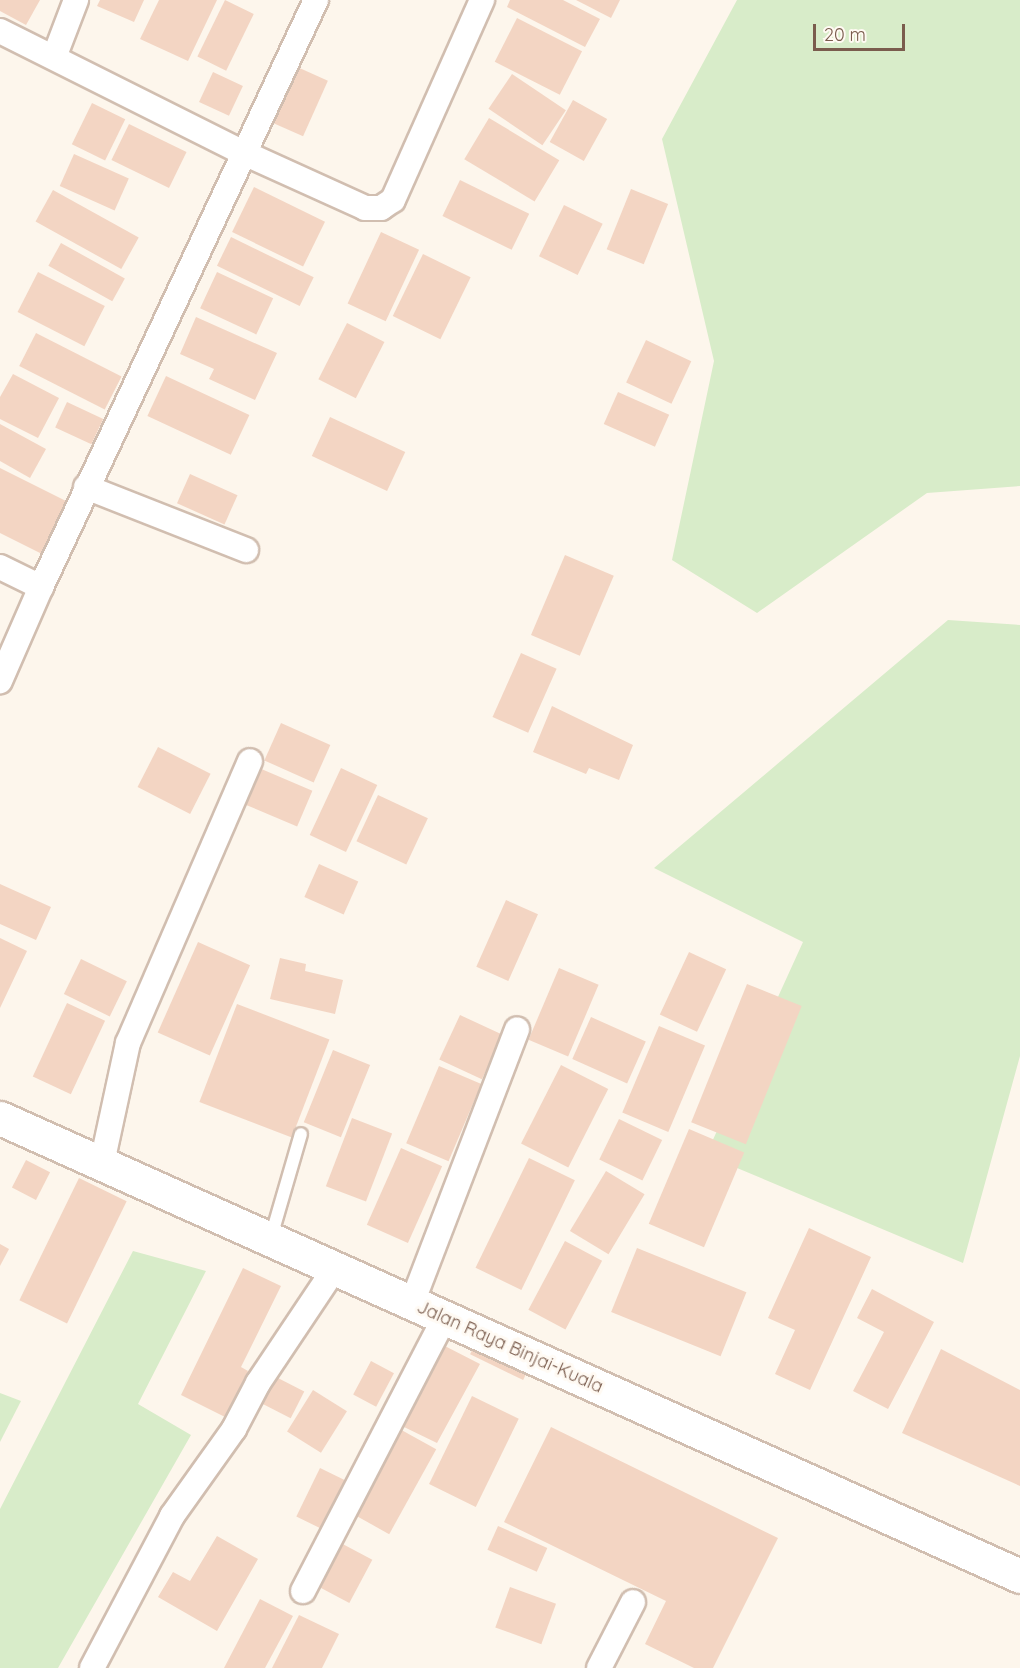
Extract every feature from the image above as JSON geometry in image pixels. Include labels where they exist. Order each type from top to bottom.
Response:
[{"type":"main road","name":"Jalan Raya Binjai-Kuala","points":[[0,1118],[1020,1576]]},
{"type":"street","points":[[56,55],[76,0]]},
{"type":"street","points":[[0,681],[86,487],[316,0]]},
{"type":"street","points":[[0,30],[56,55],[244,153],[365,208],[387,206],[482,0]]},
{"type":"street","points":[[86,487],[246,550]]},
{"type":"street","points":[[0,567],[41,587]]},
{"type":"street","points":[[102,1163],[128,1043],[250,761]]},
{"type":"street","points":[[412,1303],[517,1029]]},
{"type":"street","points":[[92,1668],[172,1516],[234,1429],[258,1383],[335,1268]]},
{"type":"street","points":[[303,1591],[445,1317]]},
{"type":"street","points":[[599,1668],[633,1602]]},
{"type":"lane","points":[[270,1239],[301,1134]]},
{"type":"green space","points":[[737,0],[1020,0],[1020,486],[927,493],[757,613],[672,560],[714,361],[662,139]]},
{"type":"green space","points":[[948,620],[1020,625],[1020,1056],[963,1263],[706,1155],[803,942],[654,868]]},
{"type":"green space","points":[[133,1251],[206,1271],[138,1404],[191,1435],[58,1668],[0,1668],[0,1509]]},
{"type":"green space","points":[[0,1393],[21,1401],[0,1442]]},
{"type":"building","points":[[0,0],[40,0],[26,25],[0,11]]},
{"type":"building","points":[[100,0],[144,0],[134,22],[97,6]]},
{"type":"building","points":[[159,0],[217,0],[188,61],[140,39]]},
{"type":"building","points":[[225,0],[254,14],[226,71],[197,57]]},
{"type":"building","points":[[510,0],[563,0],[600,19],[585,47],[507,7]]},
{"type":"building","points":[[576,0],[620,0],[611,18]]},
{"type":"building","points":[[517,18],[582,51],[560,95],[495,62]]},
{"type":"building","points":[[295,66],[328,81],[303,136],[270,122]]},
{"type":"building","points":[[213,72],[243,86],[229,116],[199,102]]},
{"type":"building","points":[[512,74],[566,110],[542,145],[489,109]]},
{"type":"building","points":[[573,100],[607,119],[584,161],[550,142]]},
{"type":"building","points":[[92,103],[125,119],[105,161],[72,144]]},
{"type":"building","points":[[489,118],[559,160],[535,201],[464,159]]},
{"type":"building","points":[[129,124],[187,152],[169,188],[111,160]]},
{"type":"building","points":[[74,154],[129,178],[115,210],[60,186]]},
{"type":"building","points":[[460,180],[529,214],[512,250],[442,216]]},
{"type":"building","points":[[254,187],[325,222],[303,267],[232,232]]},
{"type":"building","points":[[631,189],[668,204],[644,264],[607,249]]},
{"type":"building","points":[[53,190],[139,238],[121,269],[36,221]]},
{"type":"building","points":[[564,205],[603,224],[578,275],[539,256]]},
{"type":"building","points":[[381,232],[419,250],[386,321],[348,304]]},
{"type":"building","points":[[231,237],[314,277],[300,306],[217,266]]},
{"type":"building","points":[[61,243],[125,278],[112,301],[48,266]]},
{"type":"building","points":[[423,254],[471,277],[440,339],[393,316]]},
{"type":"building","points":[[38,272],[105,306],[84,346],[18,312]]},
{"type":"building","points":[[217,272],[273,298],[256,334],[200,308]]},
{"type":"building","points":[[196,317],[277,353],[255,400],[209,379],[214,369],[180,354]]},
{"type":"building","points":[[347,323],[384,342],[356,398],[318,379]]},
{"type":"building","points":[[36,333],[122,377],[105,410],[19,366]]},
{"type":"building","points":[[646,340],[691,361],[671,404],[626,383]]},
{"type":"building","points":[[13,374],[59,398],[38,438],[0,419],[0,397]]},
{"type":"building","points":[[166,376],[249,415],[231,455],[147,416]]},
{"type":"building","points":[[618,392],[669,415],[655,447],[604,424]]},
{"type":"building","points":[[67,402],[103,419],[91,444],[55,427]]},
{"type":"building","points":[[330,417],[405,452],[387,491],[312,456]]},
{"type":"building","points":[[0,424],[46,449],[30,478],[0,461]]},
{"type":"building","points":[[0,468],[74,505],[48,557],[0,533]]},
{"type":"building","points":[[190,474],[238,495],[224,524],[177,503]]},
{"type":"building","points":[[565,555],[614,576],[580,656],[531,635]]},
{"type":"building","points":[[521,653],[557,669],[528,733],[493,717]]},
{"type":"building","points":[[552,706],[633,745],[619,780],[589,768],[586,774],[533,752]]},
{"type":"building","points":[[281,723],[330,745],[314,782],[264,760]]},
{"type":"building","points":[[158,747],[211,774],[190,814],[138,787]]},
{"type":"building","points":[[259,768],[312,791],[297,827],[244,804]]},
{"type":"building","points":[[341,768],[377,785],[346,852],[310,835]]},
{"type":"building","points":[[378,795],[428,818],[406,864],[356,841]]},
{"type":"building","points":[[319,864],[358,881],[344,914],[304,897]]},
{"type":"building","points":[[0,884],[51,907],[36,940],[0,924]]},
{"type":"building","points":[[506,900],[538,914],[508,981],[476,967]]},
{"type":"building","points":[[0,938],[27,951],[0,1008]]},
{"type":"building","points":[[198,942],[250,965],[210,1056],[158,1032]]},
{"type":"building","points":[[689,952],[726,969],[697,1032],[660,1015]]},
{"type":"building","points":[[280,958],[306,964],[305,971],[343,980],[335,1014],[270,999]]},
{"type":"building","points":[[81,959],[127,981],[110,1016],[64,994]]},
{"type":"building","points":[[559,968],[599,985],[568,1057],[529,1040]]},
{"type":"building","points":[[747,984],[802,1006],[746,1144],[691,1122]]},
{"type":"building","points":[[67,1003],[105,1021],[71,1094],[33,1076]]},
{"type":"building","points":[[237,1004],[329,1039],[292,1138],[199,1102]]},
{"type":"building","points":[[460,1015],[503,1035],[482,1079],[439,1059]]},
{"type":"building","points":[[591,1017],[646,1041],[627,1083],[572,1059]]},
{"type":"building","points":[[659,1026],[705,1046],[668,1132],[622,1113]]},
{"type":"building","points":[[333,1050],[370,1065],[341,1137],[304,1122]]},
{"type":"building","points":[[561,1065],[608,1089],[568,1167],[521,1143]]},
{"type":"building","points":[[439,1066],[481,1084],[449,1161],[406,1143]]},
{"type":"building","points":[[352,1118],[392,1133],[366,1202],[326,1186]]},
{"type":"building","points":[[619,1119],[662,1140],[642,1180],[599,1159]]},
{"type":"building","points":[[689,1129],[744,1152],[704,1247],[649,1224]]},
{"type":"building","points":[[401,1148],[442,1166],[408,1243],[367,1225]]},
{"type":"building","points":[[529,1158],[575,1180],[521,1290],[476,1268]]},
{"type":"building","points":[[26,1160],[50,1172],[36,1200],[12,1188]]},
{"type":"building","points":[[606,1171],[645,1194],[609,1254],[570,1231]]},
{"type":"building","points":[[79,1178],[127,1201],[67,1323],[19,1300]]},
{"type":"building","points":[[809,1228],[871,1257],[810,1390],[775,1374],[795,1330],[768,1318]]},
{"type":"building","points":[[565,1241],[602,1261],[565,1330],[528,1310]]},
{"type":"building","points":[[0,1244],[9,1249],[0,1266]]},
{"type":"building","points":[[637,1248],[746,1292],[721,1356],[611,1312]]},
{"type":"building","points":[[243,1268],[281,1286],[241,1367],[248,1371],[225,1417],[181,1395]]},
{"type":"building","points":[[872,1289],[934,1322],[888,1409],[853,1391],[884,1332],[857,1318]]},
{"type":"building","points":[[478,1338],[531,1364],[523,1380],[470,1354]]},
{"type":"building","points":[[437,1342],[480,1364],[437,1443],[404,1427],[416,1403],[409,1400]]},
{"type":"building","points":[[941,1349],[1020,1390],[1020,1486],[902,1433]]},
{"type":"building","points":[[371,1361],[394,1373],[376,1407],[353,1395]]},
{"type":"building","points":[[274,1376],[304,1391],[291,1418],[260,1403]]},
{"type":"building","points":[[313,1390],[347,1411],[321,1453],[287,1432]]},
{"type":"building","points":[[472,1396],[519,1419],[476,1507],[429,1484]]},
{"type":"building","points":[[396,1427],[436,1449],[389,1534],[349,1512]]},
{"type":"building","points":[[551,1427],[778,1538],[713,1668],[694,1668],[645,1644],[666,1601],[504,1522]]},
{"type":"building","points":[[320,1468],[353,1484],[330,1533],[296,1517]]},
{"type":"building","points":[[498,1526],[547,1548],[537,1572],[487,1550]]},
{"type":"building","points":[[217,1536],[258,1559],[217,1631],[158,1597],[173,1572],[190,1581]]},
{"type":"building","points":[[337,1541],[372,1560],[349,1603],[314,1584]]},
{"type":"building","points":[[510,1587],[556,1604],[541,1644],[495,1627]]},
{"type":"building","points":[[260,1599],[293,1616],[265,1668],[224,1668]]},
{"type":"building","points":[[299,1615],[339,1634],[322,1668],[272,1668]]}]
